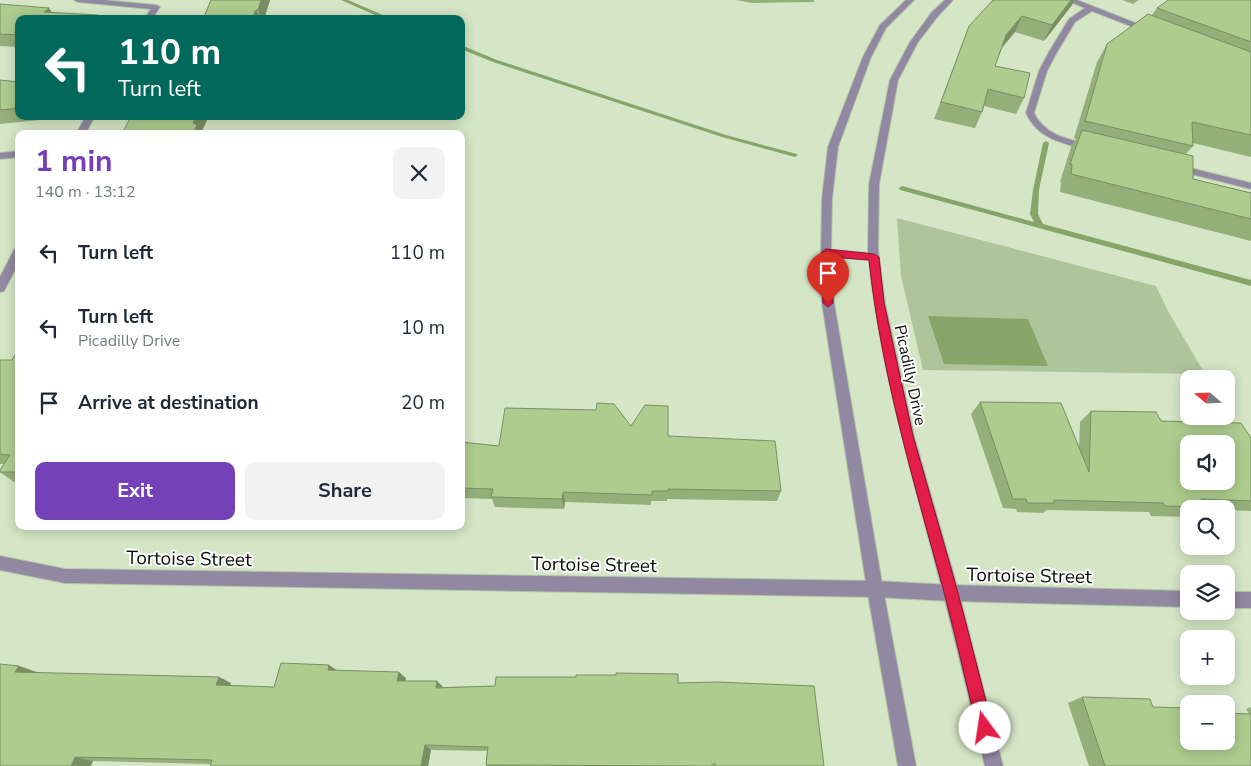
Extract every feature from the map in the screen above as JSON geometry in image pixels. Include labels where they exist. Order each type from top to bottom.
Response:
[{"type":"street","points":[[78,0],[156,7],[151,15]]},
{"type":"street","points":[[907,766],[875,589],[828,303],[826,253],[827,199],[833,147],[867,57],[883,27],[910,0]]},
{"type":"street","name":"Picadilly Drive","points":[[948,0],[934,14],[914,42],[894,80],[874,184],[874,257],[879,303],[906,436],[951,593],[994,766]]},
{"type":"street","points":[[1070,0],[1160,35]]},
{"type":"street","points":[[1092,8],[1072,21],[1053,52],[1043,71],[1030,113],[1036,126],[1049,136],[1100,149]]},
{"type":"street","points":[[0,156],[15,154]]},
{"type":"street","points":[[1166,165],[1251,186]]},
{"type":"street","points":[[826,253],[874,257]]},
{"type":"street","points":[[0,288],[15,259]]},
{"type":"street","name":"Tortoise Street","points":[[0,563],[65,576],[875,589],[951,593],[1180,599]]},
{"type":"street","points":[[1235,600],[1251,600]]},
{"type":"shaded area","points":[[897,218],[1156,286],[1169,313],[1203,370],[1180,370],[1180,374],[923,370],[901,276]]},
{"type":"shaded area","points":[[928,316],[1028,319],[1048,366],[944,364]]},
{"type":"building","points":[[211,0],[261,0],[258,10],[256,10],[254,15],[205,15]]},
{"type":"building","points":[[993,0],[1071,0],[1052,25],[1022,16],[1006,35],[995,66],[1030,73],[1024,98],[988,89],[982,112],[941,102],[969,26]]},
{"type":"building","points":[[1168,0],[1251,0],[1251,42],[1157,8]]},
{"type":"building","points":[[0,4],[49,8],[44,12],[98,15],[15,15],[15,35],[0,34]]},
{"type":"building","points":[[1148,14],[1251,52],[1251,135],[1192,122],[1193,146],[1085,121],[1107,44]]},
{"type":"building","points":[[0,80],[15,82],[15,108],[0,110]]},
{"type":"building","points":[[129,120],[194,120],[193,123],[197,125],[195,130],[124,130]]},
{"type":"building","points":[[1082,130],[1193,156],[1193,179],[1251,193],[1251,219],[1071,174],[1072,164],[1070,164]]},
{"type":"building","points":[[15,355],[15,472],[0,472],[10,455],[0,454],[0,360],[12,360]]},
{"type":"building","points":[[980,402],[1061,403],[1089,472],[1091,411],[1156,412],[1161,421],[1180,421],[1180,425],[1235,425],[1235,423],[1241,423],[1251,438],[1251,501],[1180,500],[1180,506],[1165,506],[1163,503],[1054,500],[1054,503],[1027,503],[1026,499],[1013,499]]},
{"type":"building","points":[[597,403],[614,404],[631,426],[645,405],[668,406],[668,436],[775,441],[781,491],[668,489],[668,491],[652,491],[652,495],[563,492],[562,499],[491,497],[493,489],[465,488],[465,442],[499,446],[505,408],[596,410]]},
{"type":"building","points":[[281,663],[329,665],[328,670],[399,672],[397,681],[437,681],[436,688],[495,686],[496,677],[576,677],[576,675],[616,675],[616,673],[678,674],[678,683],[717,682],[814,686],[824,766],[715,766],[715,763],[711,766],[486,765],[488,747],[425,745],[421,766],[210,766],[212,760],[75,757],[71,766],[0,766],[0,664],[19,666],[15,672],[219,677],[216,685],[274,687]]},
{"type":"building","points":[[1082,697],[1150,699],[1153,707],[1180,708],[1180,750],[1235,750],[1235,713],[1251,714],[1251,766],[1105,766]]},
{"type":"waterway","points":[[344,0],[380,15]]},
{"type":"waterway","points":[[465,49],[495,61],[724,136],[795,155]]},
{"type":"waterway","points":[[1040,225],[1034,214],[1036,190],[1046,143]]},
{"type":"waterway","points":[[902,188],[1040,225]]},
{"type":"waterway","points":[[1040,225],[1251,283]]},
{"type":"route","points":[[828,303],[826,253],[874,257],[879,303],[906,436],[951,593],[985,728]]}]
